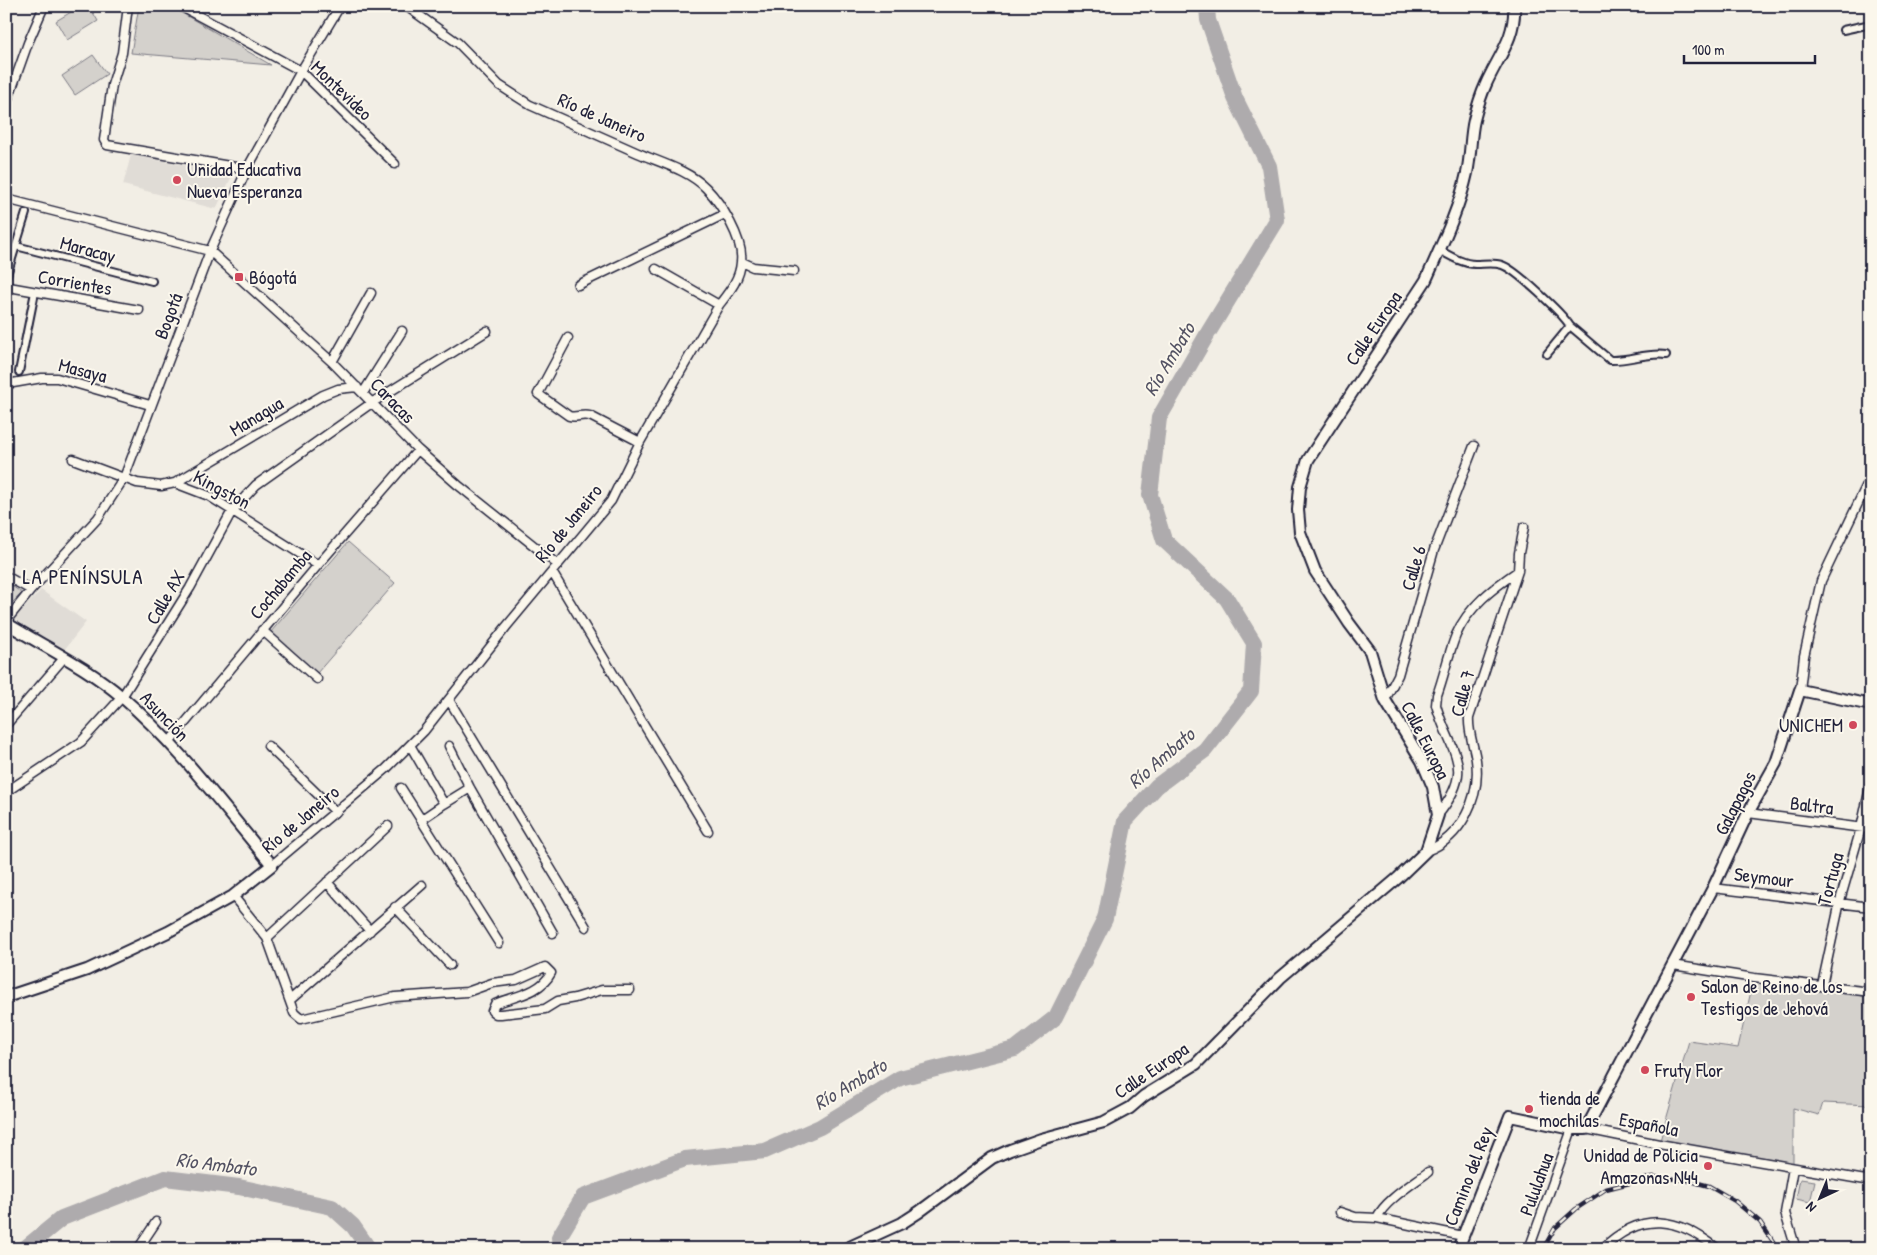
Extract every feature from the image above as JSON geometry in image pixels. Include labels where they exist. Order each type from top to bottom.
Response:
[{"type":"street","points":[[6,105],[28,43],[44,6]]},
{"type":"street","points":[[128,6],[122,53],[112,85],[105,143],[107,145],[247,169]]},
{"type":"street","name":"Montevideo","points":[[180,6],[301,70],[395,164]]},
{"type":"street","name":"Bogotá","points":[[6,622],[31,590],[98,518],[124,478],[150,405],[210,251],[247,169],[301,70],[340,6]]},
{"type":"street","name":"Río de Janeiro","points":[[6,997],[87,970],[168,932],[233,896],[386,769],[410,745],[449,700],[611,501],[640,442],[735,281],[742,262],[741,247],[725,214],[706,188],[676,169],[530,105],[513,95],[499,85],[458,44],[406,6]]},
{"type":"street","name":"Calle Europa","points":[[845,1249],[902,1223],[992,1158],[1041,1139],[1104,1122],[1130,1108],[1144,1096],[1196,1064],[1280,978],[1398,878],[1426,850],[1438,815],[1432,787],[1422,761],[1385,700],[1370,650],[1341,612],[1315,571],[1300,532],[1298,510],[1300,486],[1308,460],[1426,280],[1460,199],[1467,173],[1474,121],[1486,84],[1508,44],[1513,27],[1514,6]]},
{"type":"street","points":[[1843,30],[1871,24]]},
{"type":"street","points":[[6,199],[210,251]]},
{"type":"street","points":[[6,278],[26,213]]},
{"type":"street","points":[[578,285],[725,214]]},
{"type":"street","name":"Maracay","points":[[16,246],[152,281]]},
{"type":"street","points":[[1439,250],[1454,258],[1474,264],[1503,265],[1517,274],[1565,317],[1570,326],[1610,360],[1658,354],[1666,355]]},
{"type":"street","name":"Caracas","points":[[210,251],[332,362],[418,450],[555,568]]},
{"type":"street","points":[[742,262],[753,266],[794,271]]},
{"type":"street","points":[[656,269],[719,306]]},
{"type":"street","name":"Corrientes","points":[[6,289],[9,287],[139,310]]},
{"type":"street","points":[[19,372],[35,292]]},
{"type":"street","points":[[332,362],[371,293]]},
{"type":"street","points":[[1548,354],[1570,326]]},
{"type":"street","points":[[360,390],[402,331]]},
{"type":"street","name":"Calle AX","points":[[6,792],[81,742],[122,697],[190,588],[232,510],[256,485],[373,402],[487,331]]},
{"type":"street","points":[[568,338],[538,394],[569,416],[574,418],[583,415],[590,416],[640,442]]},
{"type":"street","name":"Masaya","points":[[6,382],[13,383],[42,378],[57,378],[150,405]]},
{"type":"street","name":"Managua","points":[[175,483],[323,395],[338,389],[360,390]]},
{"type":"street","name":"Calle 6","points":[[1385,700],[1398,675],[1434,550],[1474,446]]},
{"type":"street","name":"Cochabamba","points":[[169,742],[262,630],[418,450]]},
{"type":"street","name":"Kingston","points":[[73,459],[149,486],[175,483],[209,496],[318,565]]},
{"type":"street","name":"Galapagos","points":[[1586,1129],[1713,888],[1748,813],[1776,764],[1800,690],[1804,656],[1821,582],[1871,476]]},
{"type":"street","name":"Calle 7","points":[[1426,850],[1435,847],[1455,831],[1468,812],[1476,785],[1476,760],[1468,725],[1469,718],[1518,571],[1524,527]]},
{"type":"street","points":[[555,568],[708,831]]},
{"type":"street","points":[[1438,815],[1450,799],[1456,786],[1460,767],[1436,705],[1457,634],[1474,608],[1494,587],[1518,571]]},
{"type":"street","points":[[6,576],[31,590]]},
{"type":"street","name":"Asunción","points":[[6,622],[106,684],[122,697],[169,742],[272,865]]},
{"type":"street","points":[[262,630],[317,679]]},
{"type":"street","points":[[6,725],[64,658]]},
{"type":"street","points":[[1800,690],[1871,705]]},
{"type":"street","points":[[449,700],[586,927]]},
{"type":"street","points":[[410,745],[444,804]]},
{"type":"street","points":[[268,746],[336,812]]},
{"type":"street","points":[[449,746],[470,788],[553,932]]},
{"type":"street","name":"Tortuga","points":[[1822,985],[1840,903],[1861,828],[1871,782]]},
{"type":"street","points":[[401,788],[499,943]]},
{"type":"street","points":[[422,819],[470,788]]},
{"type":"street","name":"Baltra","points":[[1748,813],[1871,829]]},
{"type":"street","points":[[267,938],[388,826]]},
{"type":"street","points":[[327,882],[370,931]]},
{"type":"street","points":[[290,1000],[422,885]]},
{"type":"street","name":"Seymour","points":[[1713,888],[1871,906]]},
{"type":"street","points":[[233,896],[267,938],[294,1013],[301,1019],[394,997],[467,992],[492,983],[516,980],[545,967],[551,973],[547,981],[523,995],[495,1004],[492,1011],[496,1014],[501,1014],[545,1009],[558,1001],[602,990],[630,990]]},
{"type":"street","points":[[396,907],[450,965]]},
{"type":"street","points":[[1673,965],[1754,978],[1871,992]]},
{"type":"street","name":"Española","points":[[1510,1116],[1572,1129],[1586,1129],[1659,1144],[1871,1181]]},
{"type":"street","name":"Camino del Rey","points":[[1458,1249],[1510,1116]]},
{"type":"street","name":"Pululahua","points":[[1530,1249],[1572,1129]]},
{"type":"street","points":[[1793,1168],[1786,1213],[1796,1249]]},
{"type":"street","points":[[1378,1218],[1382,1211],[1400,1194],[1428,1172]]},
{"type":"street","points":[[1340,1212],[1355,1217],[1378,1218],[1463,1236]]},
{"type":"street","points":[[138,1249],[156,1222]]},
{"type":"street","points":[[1602,1249],[1621,1233],[1636,1225],[1654,1222],[1673,1224],[1690,1229],[1718,1249]]},
{"type":"shaded area","points":[[81,6],[89,6],[98,21],[67,40],[56,21]]},
{"type":"shaded area","points":[[139,6],[170,6],[271,65],[131,53]]},
{"type":"shaded area","points":[[93,55],[107,74],[75,95],[62,76]]},
{"type":"shaded area","name":"Unidad Educativa Nueva Esperanza","points":[[131,155],[233,174],[216,209],[123,185]]},
{"type":"shaded area","points":[[348,542],[395,583],[317,673],[270,633]]},
{"type":"shaded area","points":[[6,582],[22,593],[6,609]]},
{"type":"shaded area","points":[[41,590],[86,622],[64,650],[14,619]]},
{"type":"shaded area","points":[[1754,978],[1871,992],[1871,1019],[1868,1032],[1871,1033],[1871,1105],[1823,1103],[1819,1115],[1793,1108],[1793,1168],[1659,1144],[1689,1041],[1738,1048]]},
{"type":"shaded area","points":[[1800,1179],[1815,1181],[1810,1202],[1796,1199]]},
{"type":"waterway","name":"Río Ambato","points":[[560,1249],[559,1237],[583,1197],[685,1159],[765,1151],[820,1127],[900,1078],[1015,1049],[1056,1017],[1105,919],[1125,821],[1157,786],[1205,750],[1251,691],[1254,643],[1227,599],[1164,540],[1150,495],[1159,418],[1277,220],[1269,166],[1235,98],[1208,20],[1207,6]]},
{"type":"waterway","name":"Río Ambato","points":[[24,1249],[62,1218],[165,1178],[239,1187],[332,1207],[353,1226],[369,1249]]},
{"type":"railway","points":[[1543,1249],[1555,1228],[1576,1209],[1606,1189],[1653,1177],[1687,1180],[1709,1186],[1735,1201],[1760,1222],[1778,1249]]},
{"type":"place","name":"Unidad Educativa Nueva Esperanza","points":[[177,180]]},
{"type":"place","name":"Bógotá","points":[[239,277]]},
{"type":"place","name":"UNICHEM","points":[[1853,725]]},
{"type":"place","name":"Salon de Reino de los Testigos de Jehová","points":[[1691,997]]},
{"type":"place","name":"Fruty Flor","points":[[1645,1070]]},
{"type":"place","name":"tienda de mochilas","points":[[1529,1109]]},
{"type":"place","name":"Unidad de Policia Amazonas N44","points":[[1708,1166]]},
{"type":"district","name":"LA PENÍNSULA","points":[[83,577]]}]
